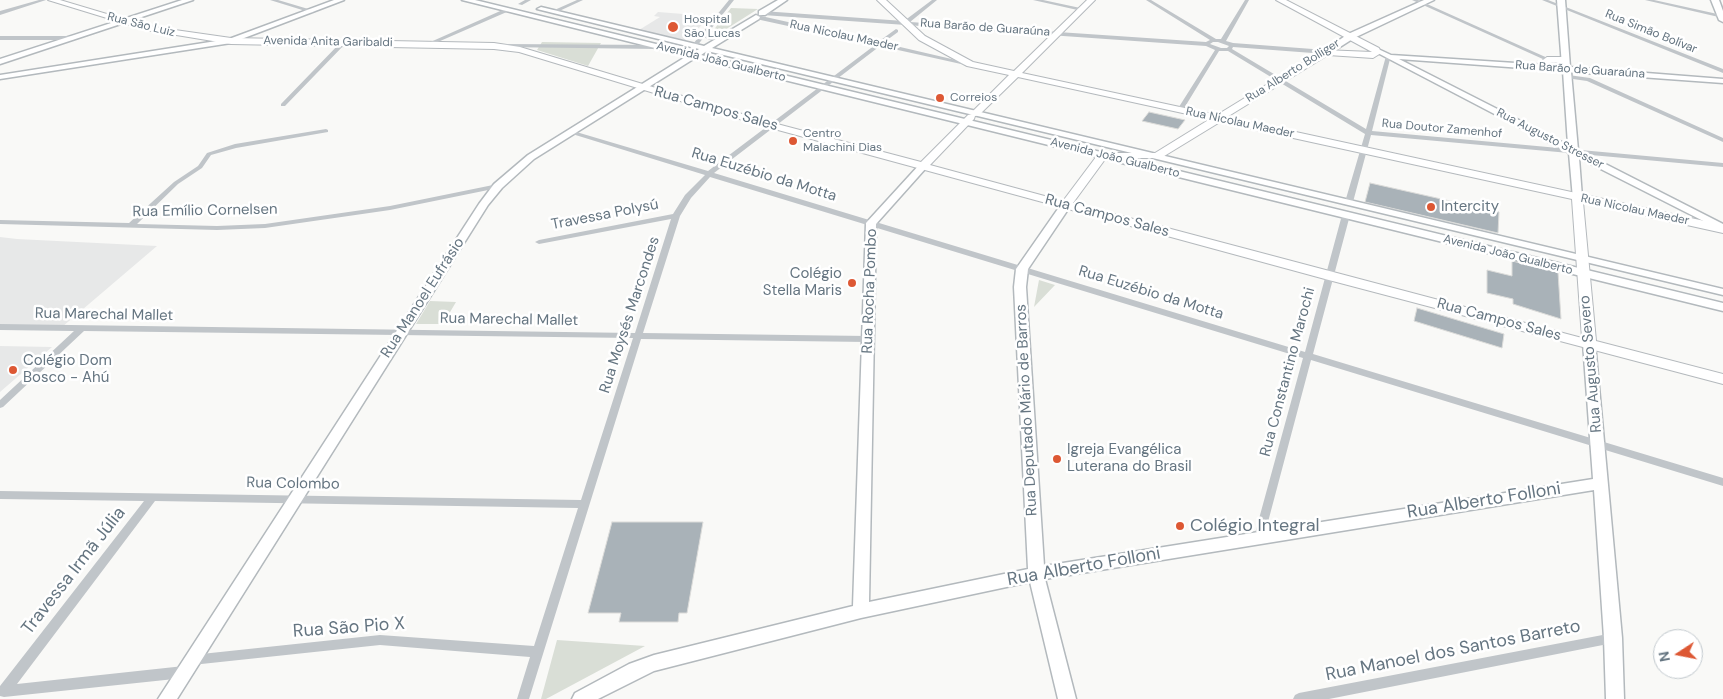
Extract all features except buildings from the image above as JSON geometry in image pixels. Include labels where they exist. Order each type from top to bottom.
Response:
[{"type":"main road","name":"Rua São Luiz","points":[[52,0],[176,34],[232,40]]},
{"type":"main road","points":[[881,0],[905,23],[934,46],[970,64]]},
{"type":"main road","name":"Rua Rocha Pombo","points":[[924,166],[1090,0]]},
{"type":"main road","points":[[1280,0],[1351,36],[1375,52]]},
{"type":"main road","name":"Avenida Anita Garibaldi","points":[[232,40],[494,46]]},
{"type":"main road","name":"Rua Campos Sales","points":[[494,46],[529,52],[642,88],[1066,205],[1723,379]]},
{"type":"main road","name":"Rua Barão de Guaraúna","points":[[1326,52],[1337,49],[1375,52]]},
{"type":"main road","name":"Rua Alberto Bolliger","points":[[1157,156],[1326,52]]},
{"type":"main road","points":[[1547,60],[1567,68]]},
{"type":"main road","name":"Rua Nicolau Maeder","points":[[970,64],[1723,229]]},
{"type":"main road","points":[[1066,205],[1103,155],[1157,156]]},
{"type":"main road","name":"Rua Augusto Severo","points":[[1577,198],[1589,343]]},
{"type":"street","points":[[0,13],[44,0]]},
{"type":"street","points":[[0,62],[189,0]]},
{"type":"street","points":[[272,0],[312,11]]},
{"type":"street","points":[[232,40],[340,0]]},
{"type":"street","name":"Avenida João Gualberto","points":[[466,0],[823,86],[1110,145],[1723,292]]},
{"type":"street","points":[[520,4],[528,0]]},
{"type":"street","points":[[553,12],[581,0]]},
{"type":"street","points":[[695,45],[732,0]]},
{"type":"street","name":"Rua Manoel Eufrásio","points":[[167,699],[401,333],[498,186],[520,165],[783,0]]},
{"type":"street","points":[[905,23],[935,0]]},
{"type":"street","points":[[1035,0],[1082,9]]},
{"type":"street","points":[[1148,0],[1214,40],[1223,41],[1280,80],[1368,134]]},
{"type":"street","points":[[1223,41],[1247,0]]},
{"type":"street","points":[[1414,0],[1547,60]]},
{"type":"street","name":"Rua Alberto Bolliger","points":[[1337,49],[1351,36],[1430,0]]},
{"type":"street","name":"Rua Simão Bolívar","points":[[1544,0],[1561,3],[1723,71]]},
{"type":"street","points":[[1647,0],[1723,18],[1719,4]]},
{"type":"street","name":"Avenida João Gualberto","points":[[511,2],[834,78],[1103,155],[1723,307]]},
{"type":"street","name":"Rua Augusto Severo","points":[[1561,3],[1577,198]]},
{"type":"street","points":[[429,44],[506,10]]},
{"type":"street","points":[[773,21],[774,16],[780,14]]},
{"type":"street","name":"Rua Barão de Guaraúna","points":[[759,15],[780,14],[1207,44]]},
{"type":"street","name":"Rua Nicolau Maeder","points":[[759,15],[773,21],[970,64]]},
{"type":"street","name":"Rua Moysés Marcondes","points":[[523,699],[676,216],[697,185],[709,174],[896,31]]},
{"type":"street","points":[[704,35],[709,38],[721,38]]},
{"type":"street","points":[[0,38],[73,38]]},
{"type":"street","name":"Avenida Anita Garibaldi","points":[[0,77],[232,40]]},
{"type":"street","points":[[1207,44],[1214,40]]},
{"type":"street","points":[[283,105],[343,43]]},
{"type":"street","points":[[1207,44],[1218,49],[1230,47]]},
{"type":"street","name":"Avenida Anita Garibaldi","points":[[494,46],[659,47]]},
{"type":"street","name":"Rua Barão de Guaraúna","points":[[1230,47],[1326,52]]},
{"type":"street","points":[[1180,110],[1218,49]]},
{"type":"street","name":"Rua Barão de Guaraúna","points":[[1375,52],[1437,59]]},
{"type":"street","name":"Rua Barão de Guaraúna","points":[[1375,52],[1388,56],[1723,81]]},
{"type":"street","points":[[1349,202],[1388,56]]},
{"type":"street","name":"Rua Augusto Stresser","points":[[1388,56],[1723,229]]},
{"type":"street","points":[[1567,68],[1723,140]]},
{"type":"street","points":[[130,226],[176,183],[200,167],[209,154],[235,146],[326,130]]},
{"type":"street","name":"Rua Euzébio da Motta","points":[[571,132],[1723,482]]},
{"type":"street","name":"Rua Doutor Zamenhof","points":[[1368,134],[1723,165]]},
{"type":"street","points":[[1103,155],[1110,145]]},
{"type":"street","name":"Rua Rocha Pombo","points":[[861,611],[870,223],[924,166]]},
{"type":"street","name":"Rua Emílio Cornelsen","points":[[0,222],[240,227],[291,223],[390,208],[498,186]]},
{"type":"street","points":[[1022,269],[1066,205]]},
{"type":"street","name":"Rua Constantino Marochi","points":[[1259,537],[1346,215]]},
{"type":"street","name":"Travessa Polysú","points":[[539,242],[676,216]]},
{"type":"street","name":"Rua Deputado Mário de Barros","points":[[1022,269],[1020,296],[1036,574],[1067,699]]},
{"type":"street","name":"Rua Marechal Mallet","points":[[0,328],[867,339]]},
{"type":"street","points":[[0,405],[80,329]]},
{"type":"street","name":"Rua Augusto Severo","points":[[1589,343],[1613,638],[1615,699]]},
{"type":"street","name":"Rua Alberto Folloni","points":[[581,699],[635,670],[654,663],[861,611],[1036,574],[1600,483]]},
{"type":"street","name":"Rua Colombo","points":[[0,495],[585,504]]},
{"type":"street","name":"Travessa Irmã Júlia","points":[[2,691],[153,497]]},
{"type":"street","name":"Rua Manoel dos Santos Barreto","points":[[1299,699],[1613,638]]},
{"type":"street","name":"Rua São Pio X","points":[[2,691],[380,640],[538,652]]},
{"type":"shaded area","points":[[731,8],[758,9],[720,33],[712,32]]},
{"type":"shaded area","name":"Hospital São Lucas","points":[[658,12],[709,16],[706,20],[700,20],[697,24],[702,25],[685,40],[639,30],[660,17],[654,16]]},
{"type":"shaded area","points":[[542,42],[601,43],[588,66],[537,50]]},
{"type":"shaded area","points":[[0,237],[157,246],[62,327],[0,326]]},
{"type":"shaded area","points":[[1039,280],[1055,285],[1034,307]]},
{"type":"shaded area","points":[[430,301],[456,302],[443,324],[416,324]]},
{"type":"shaded area","name":"Colégio Dom Bosco - Ahú","points":[[0,346],[52,347],[0,392]]},
{"type":"shaded area","points":[[557,640],[645,646],[546,699],[541,699]]},
{"type":"place","name":"Hospital São Lucas","points":[[673,27]]},
{"type":"place","name":"Correios","points":[[940,98]]},
{"type":"place","name":"Centro Malachini Dias","points":[[793,141]]},
{"type":"place","name":"Intercity","points":[[1431,207]]},
{"type":"place","name":"Colégio Stella Maris","points":[[852,283]]},
{"type":"place","name":"Colégio Dom Bosco - Ahú","points":[[13,370]]},
{"type":"place","name":"Igreja Evangélica Luterana do Brasil","points":[[1057,459]]},
{"type":"place","name":"Colégio Integral","points":[[1180,526]]}]
